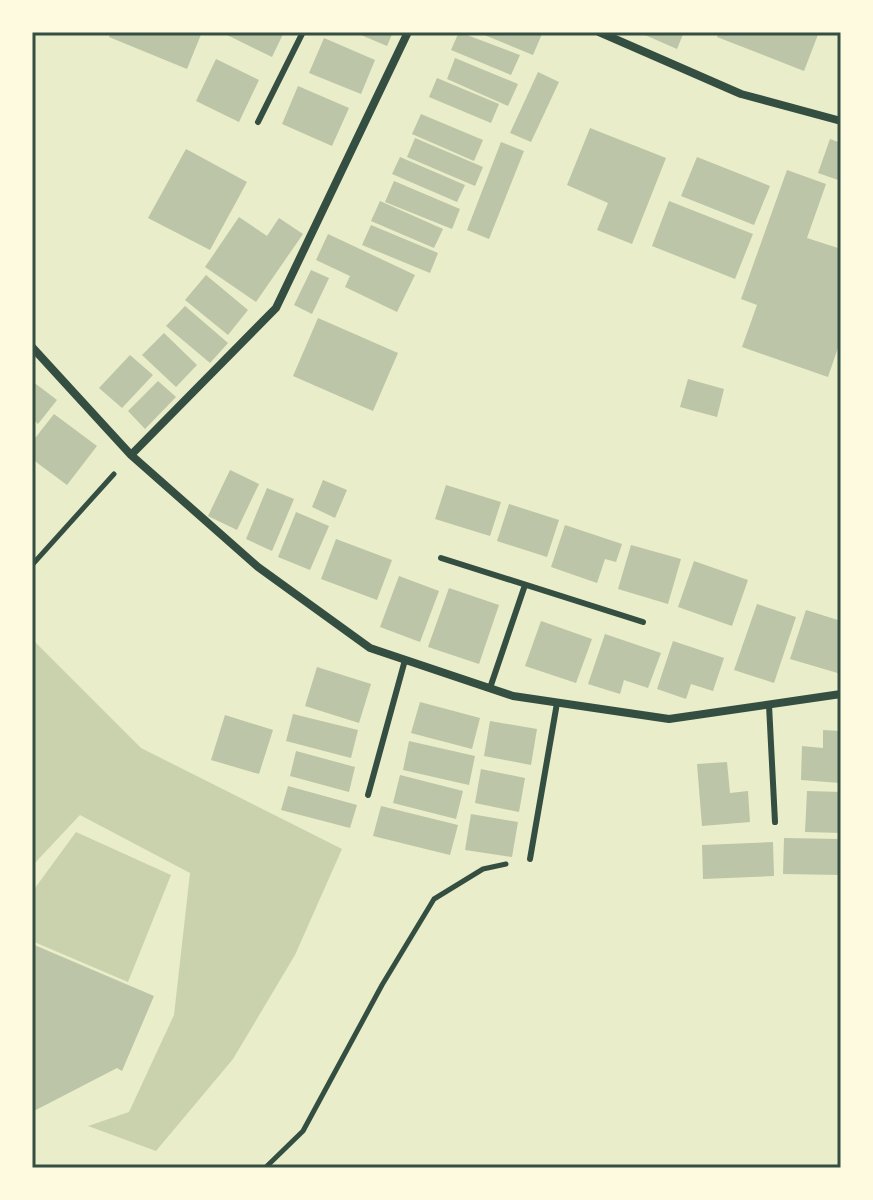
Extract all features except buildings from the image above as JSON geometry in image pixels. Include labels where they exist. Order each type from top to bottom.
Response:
[{"type":"street","points":[[131,455],[276,308],[408,32]]},
{"type":"street","points":[[599,32],[741,94],[841,121]]},
{"type":"street","points":[[32,347],[131,455],[258,567],[370,648],[490,688],[557,703],[669,719],[841,694]]},
{"type":"lane","points":[[258,122],[303,32]]},
{"type":"lane","points":[[441,558],[643,622]]},
{"type":"lane","points":[[490,688],[525,585]]},
{"type":"lane","points":[[368,795],[405,660]]},
{"type":"lane","points":[[530,859],[557,703]]},
{"type":"lane","points":[[769,705],[775,822]]},
{"type":"path","points":[[32,565],[131,455]]},
{"type":"path","points":[[265,1168],[303,1131],[382,985],[434,899],[483,869],[530,859]]},
{"type":"green space","points":[[32,639],[141,748],[342,849],[295,955],[233,1059],[156,1151],[88,1126],[129,1112],[174,1015],[190,873],[80,815],[32,866]]},
{"type":"green space","points":[[76,832],[171,875],[128,982],[32,941],[32,892]]}]
